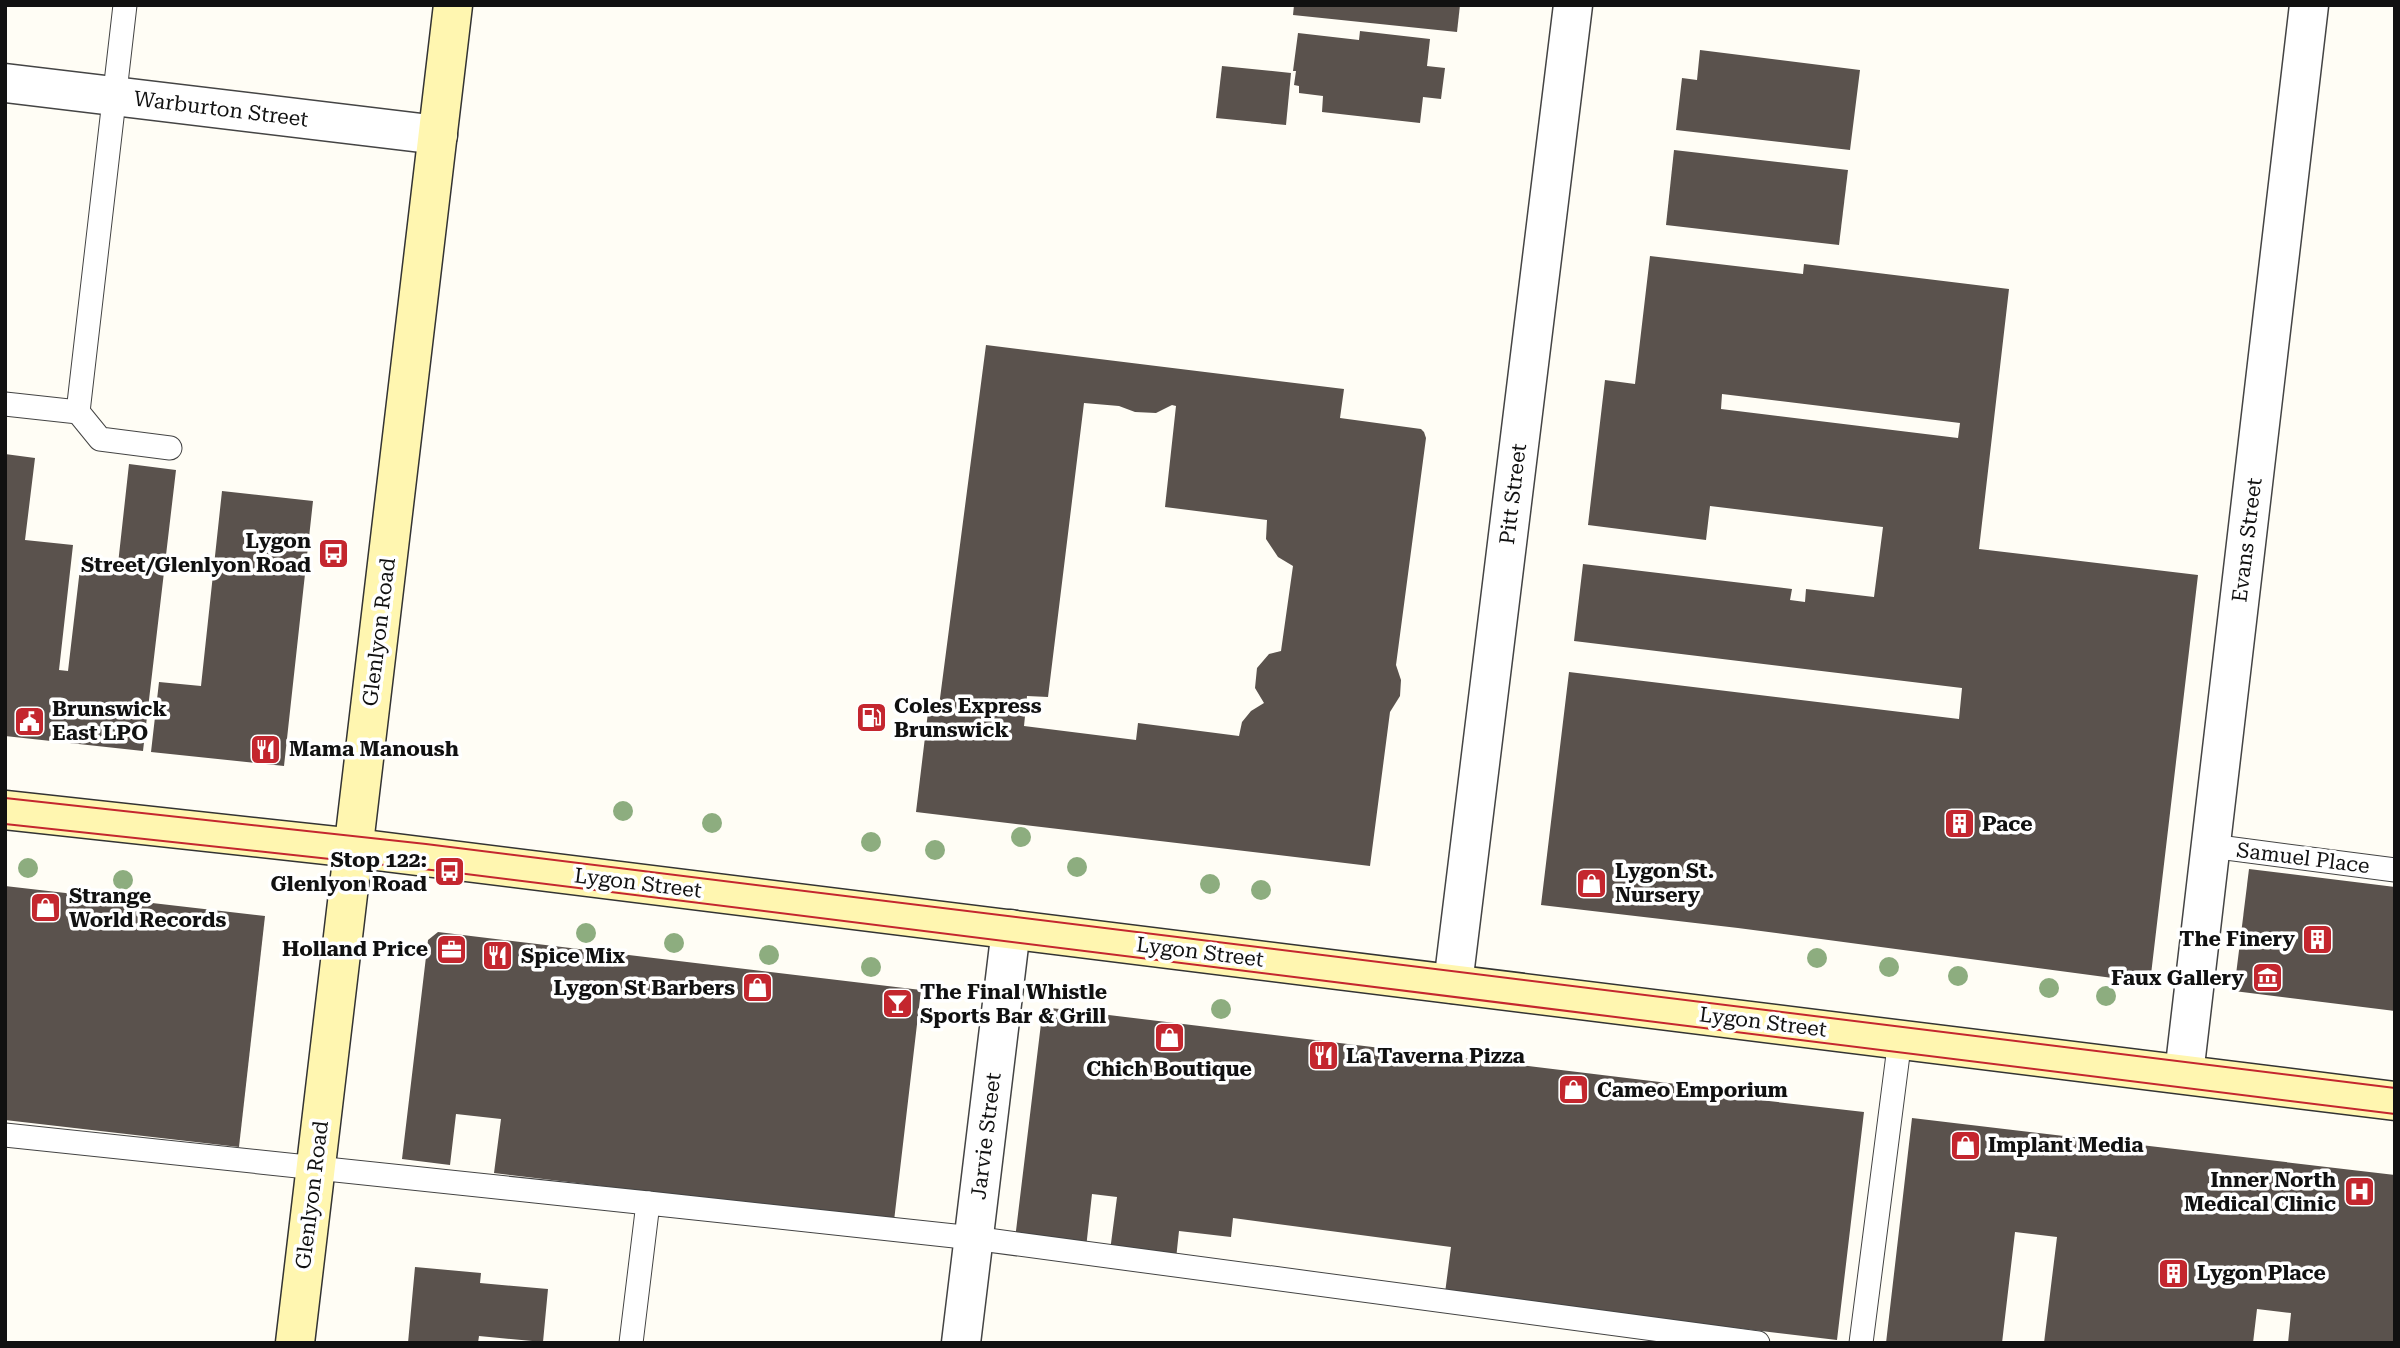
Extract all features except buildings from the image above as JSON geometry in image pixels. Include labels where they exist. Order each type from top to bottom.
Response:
[{"type":"street","name":"Glenlyon Road","points":[[295,1343],[453,5]]},
{"type":"street","name":"Pitt Street","points":[[1453,984],[1573,5]]},
{"type":"street","name":"Evans Street","points":[[2184,1074],[2309,5]]},
{"type":"street","name":"Warburton Street","points":[[5,83],[438,135]]},
{"type":"street","name":"Lygon Street","points":[[5,810],[354,848],[2395,1101]]},
{"type":"street","name":"Jarvie Street","points":[[961,1343],[1011,929]]},
{"type":"lane","points":[[78,412],[125,5]]},
{"type":"lane","points":[[5,404],[78,412],[100,439],[170,449]]},
{"type":"lane","name":"Samuel Place","points":[[2211,846],[2395,870]]},
{"type":"lane","points":[[1861,1343],[1900,1039]]},
{"type":"lane","points":[[5,1135],[974,1238],[1758,1343]]},
{"type":"lane","points":[[631,1343],[648,1203]]},
{"type":"tram line","points":[[5,798],[426,844],[2395,1088]]},
{"type":"tram line","points":[[5,824],[450,872],[2395,1114]]},
{"type":"place","name":"Lygon Street/Glenlyon Road","points":[[334,553]]},
{"type":"place","name":"Coles Express Brunswick","points":[[871,718]]},
{"type":"place","name":"Brunswick East LPO","points":[[29,721]]},
{"type":"place","name":"Mama Manoush","points":[[266,749]]},
{"type":"place","name":"Pace","points":[[1959,824]]},
{"type":"place","name":"Stop 122: Glenlyon Road","points":[[450,872]]},
{"type":"place","name":"Lygon St. Nursery","points":[[1592,883]]},
{"type":"place","name":"Strange World Records","points":[[46,908]]},
{"type":"place","name":"The Finery","points":[[2318,939]]},
{"type":"place","name":"Holland Price","points":[[451,949]]},
{"type":"place","name":"Spice Mix","points":[[498,956]]},
{"type":"place","name":"Faux Gallery","points":[[2267,978]]},
{"type":"place","name":"Lygon St Barbers","points":[[758,988]]},
{"type":"place","name":"The Final Whistle Sports Bar & Grill","points":[[897,1004]]},
{"type":"place","name":"Chich Boutique","points":[[1169,1037]]},
{"type":"place","name":"La Taverna Pizza","points":[[1323,1056]]},
{"type":"place","name":"Cameo Emporium","points":[[1574,1090]]},
{"type":"place","name":"Implant Media","points":[[1965,1145]]},
{"type":"place","name":"Inner North Medical Clinic","points":[[2359,1192]]},
{"type":"place","name":"Lygon Place","points":[[2174,1273]]}]
